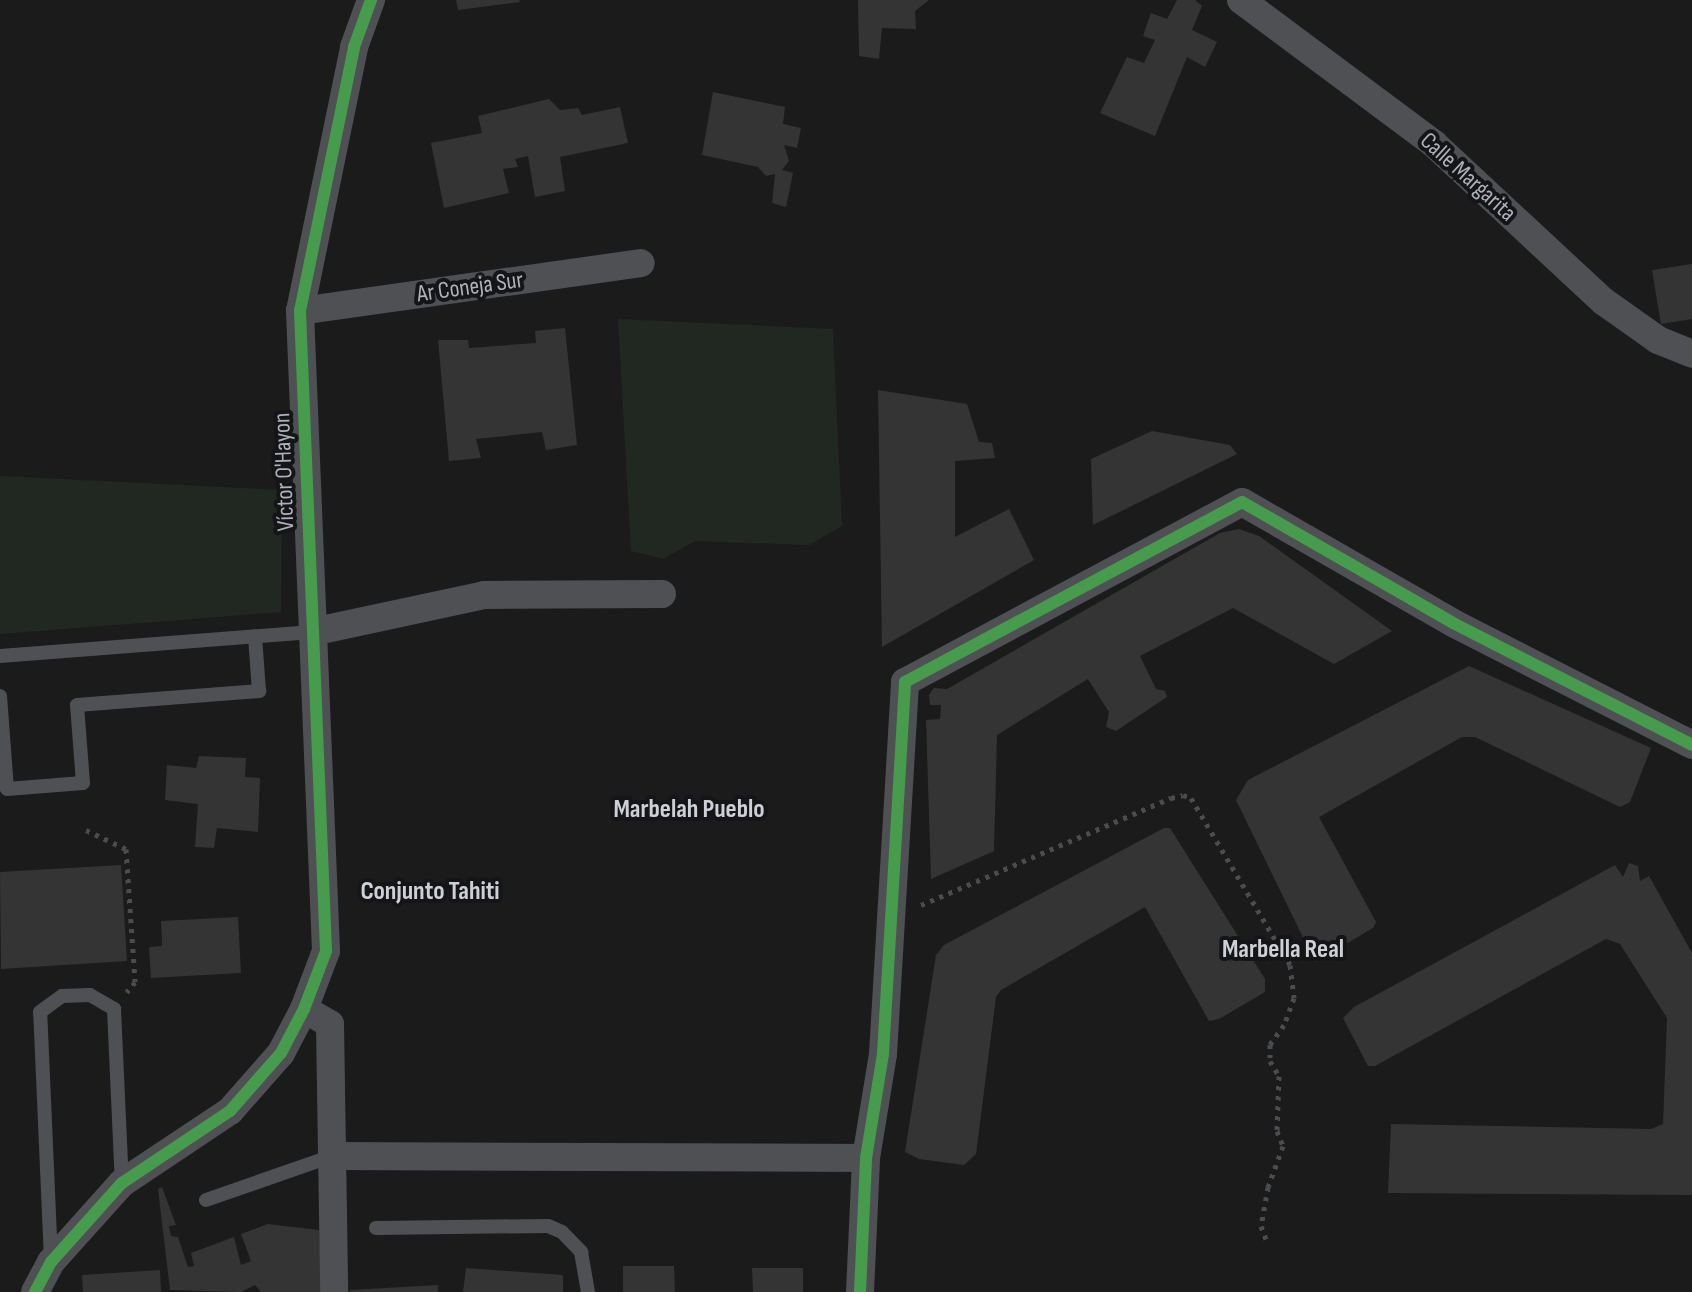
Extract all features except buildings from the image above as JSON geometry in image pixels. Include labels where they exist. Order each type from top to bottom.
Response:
[{"type":"street","name":"Víctor O'Hayon","points":[[304,1009],[326,951],[300,311],[354,47],[371,0]]},
{"type":"street","name":"Calle Margarita","points":[[1241,0],[1434,144],[1603,301],[1658,340],[1692,354]]},
{"type":"street","name":"Ar Coneja Sur","points":[[300,311],[641,263]]},
{"type":"street","points":[[860,1292],[866,1158],[883,1054],[905,682],[1242,502],[1453,623],[1692,745]]},
{"type":"street","points":[[312,632],[484,595],[662,594]]},
{"type":"street","points":[[35,1292],[51,1262],[122,1183],[230,1111],[281,1053],[304,1009],[330,1024],[334,1292]]},
{"type":"street","points":[[332,1156],[866,1158]]},
{"type":"lane","points":[[0,656],[312,632]]},
{"type":"lane","points":[[0,696],[7,789],[83,783],[77,705],[259,691],[255,636]]},
{"type":"lane","points":[[51,1262],[40,1012],[50,1002],[76,993],[103,1000],[114,1009],[122,1183]]},
{"type":"lane","points":[[206,1200],[332,1156]]},
{"type":"lane","points":[[376,1228],[548,1226],[562,1232],[581,1252],[588,1292]]},
{"type":"path","points":[[891,918],[1171,798],[1183,795],[1191,798],[1290,965],[1294,998],[1284,1025],[1270,1044],[1270,1061],[1279,1076],[1277,1131],[1283,1146],[1268,1187],[1261,1226],[1267,1242]]},
{"type":"path","points":[[86,830],[126,849],[135,982],[114,1009]]},
{"type":"shaded area","points":[[618,319],[833,329],[842,526],[809,545],[695,541],[663,559],[631,551]]},
{"type":"shaded area","points":[[0,476],[282,490],[281,612],[0,634]]},
{"type":"cycle path","points":[[35,1292],[51,1262],[122,1183],[230,1111],[281,1053],[304,1009],[326,951],[300,311],[354,47],[371,0]]},
{"type":"cycle path","points":[[860,1292],[866,1158],[883,1054],[905,682],[1242,502],[1453,623],[1692,745]]},
{"type":"district","name":"Marbelah Pueblo","points":[[689,810]]},
{"type":"district","name":"Conjunto Tahiti","points":[[430,892]]},
{"type":"district","name":"Marbella Real","points":[[1283,950]]}]
